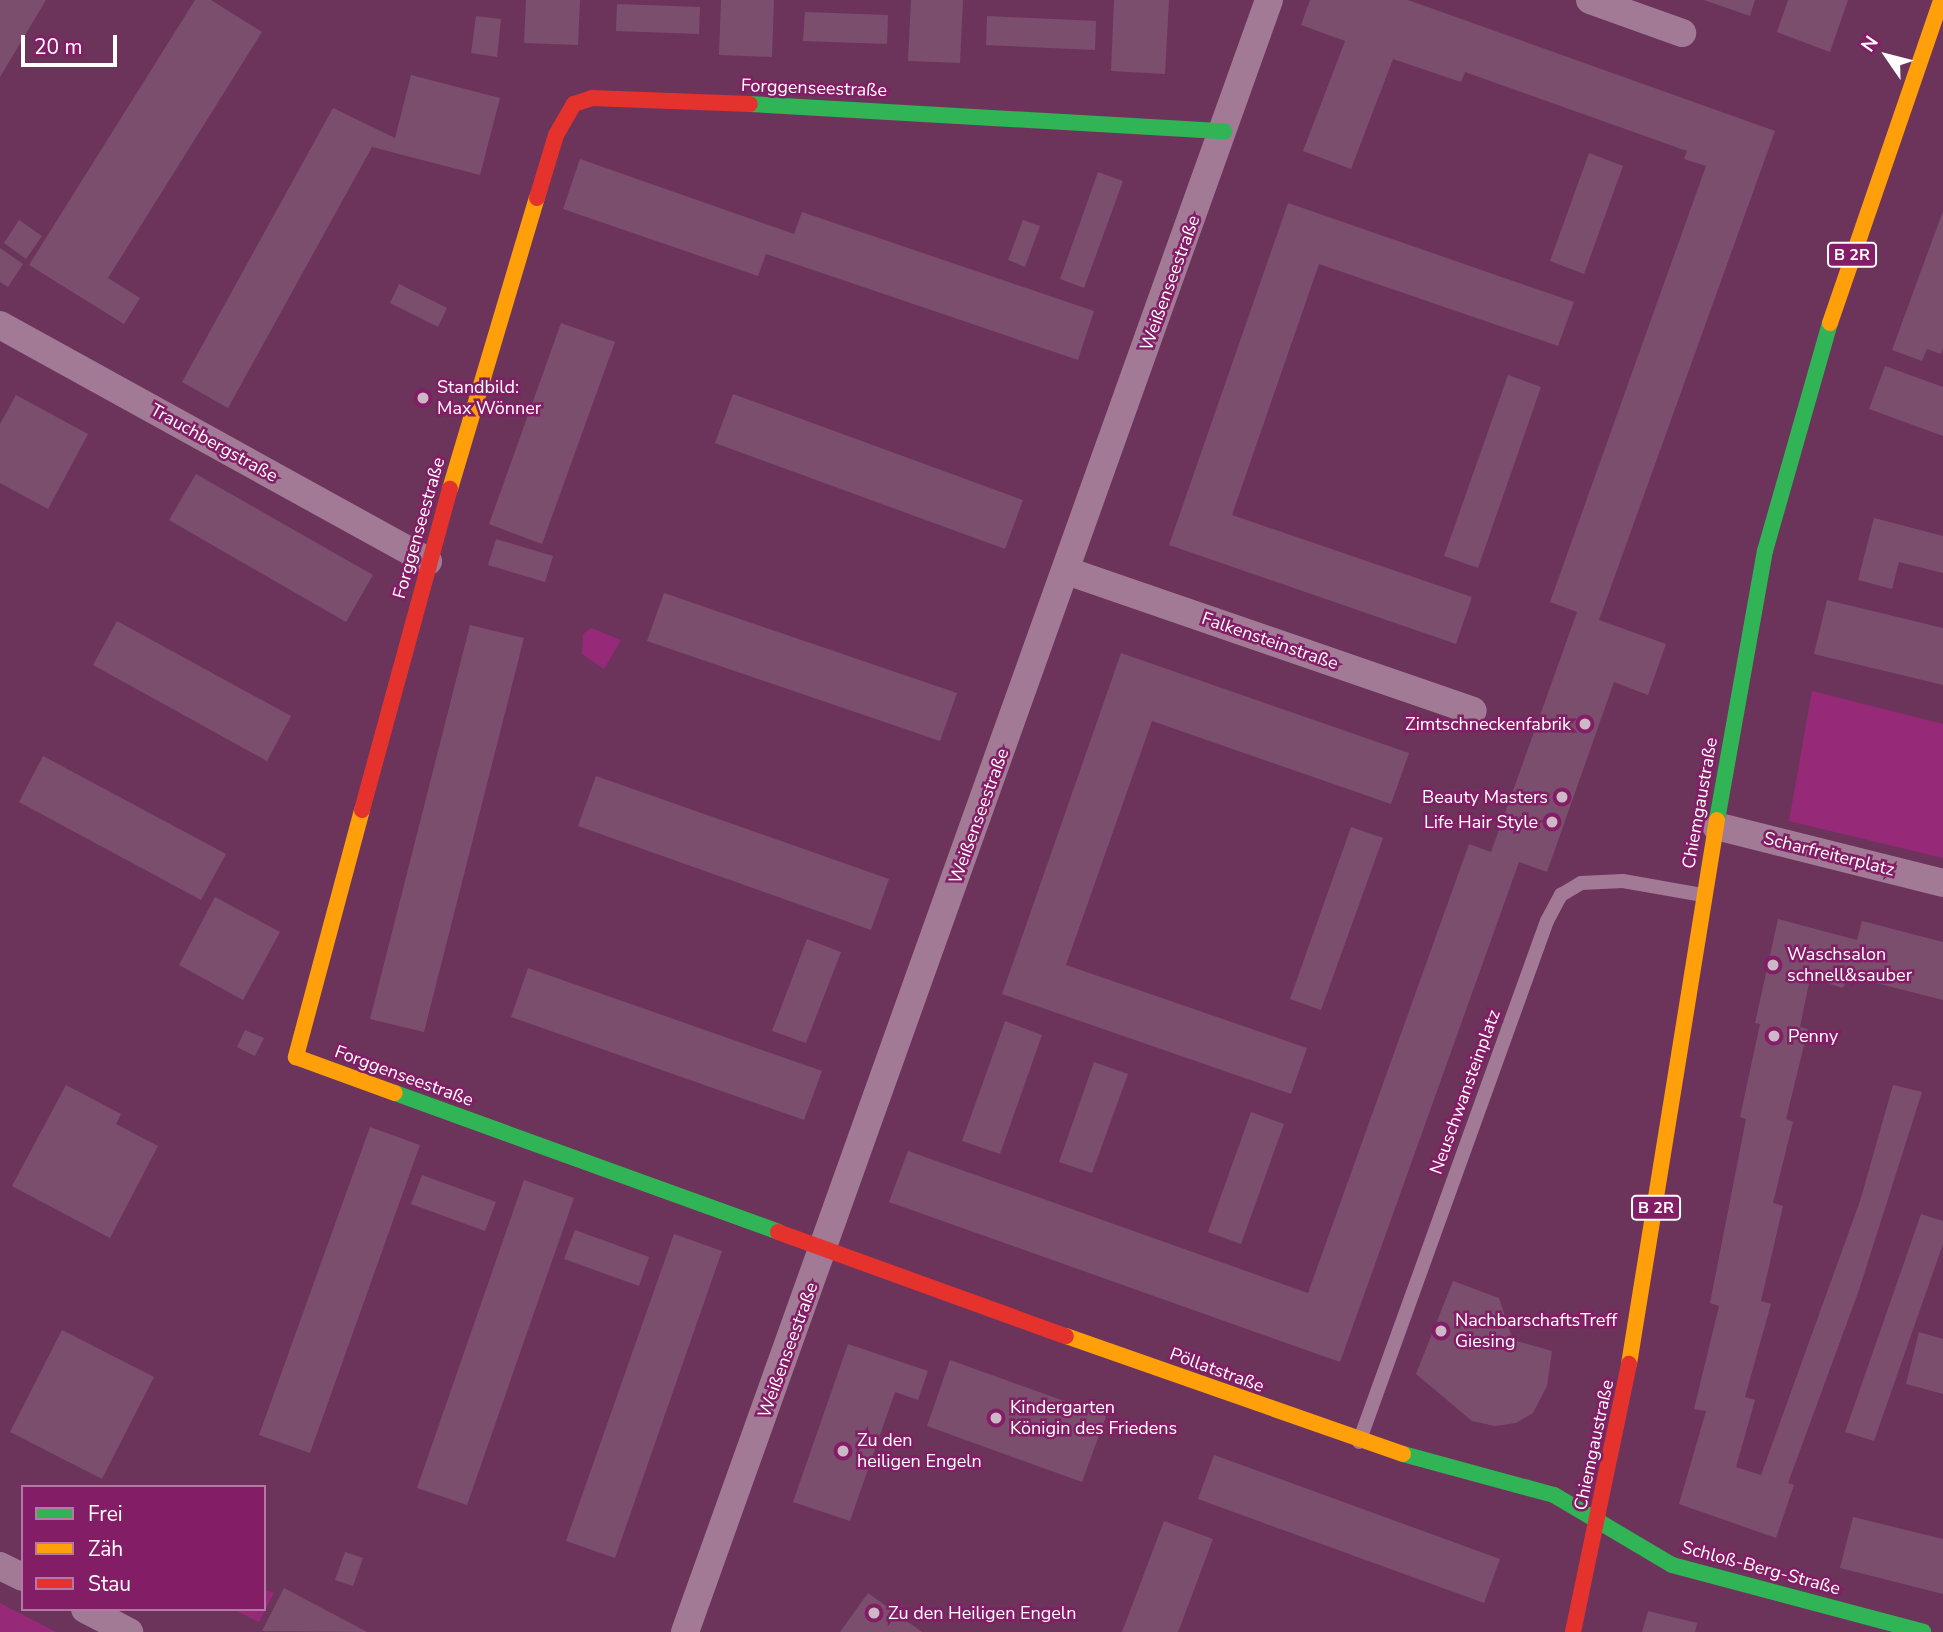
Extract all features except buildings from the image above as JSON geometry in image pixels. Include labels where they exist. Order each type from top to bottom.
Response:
[{"type":"street","name":"Weißenseestraße","points":[[685,1632],[1067,571],[1269,0]]},
{"type":"street","points":[[1590,0],[1682,33]]},
{"type":"street","name":"Chiemgaustraße","points":[[1573,1632],[1620,1422],[1703,896],[1757,593],[1786,466],[1836,302],[1941,0]]},
{"type":"street","name":"Forggenseestraße","points":[[824,1249],[296,1057],[428,561],[556,135],[573,104],[592,98],[896,110],[1224,131]]},
{"type":"street","name":"Trauchbergstraße","points":[[0,325],[428,561]]},
{"type":"street","name":"Falkensteinstraße","points":[[1067,571],[1473,711]]},
{"type":"street","name":"Scharfreiterplatz","points":[[1716,826],[1943,883]]},
{"type":"street","name":"Pöllatstraße","points":[[824,1249],[1359,1442],[1530,1486],[1598,1519]]},
{"type":"street","name":"Schloß-Berg-Straße","points":[[1598,1519],[1672,1565],[1923,1632]]},
{"type":"street","points":[[0,1566],[21,1576]]},
{"type":"street","points":[[89,1611],[129,1632]]},
{"type":"lane","name":"Neuschwansteinplatz","points":[[1359,1442],[1547,921],[1561,895],[1581,883],[1623,881],[1703,896]]},
{"type":"shaded area","points":[[591,628],[621,640],[604,669],[582,654],[583,634]]},
{"type":"shaded area","points":[[1812,691],[1943,724],[1943,858],[1789,821]]},
{"type":"shaded area","points":[[266,1590],[274,1593],[266,1608]]},
{"type":"shaded area","points":[[0,1603],[56,1632],[0,1632]]},
{"type":"shaded area","points":[[237,1611],[265,1611],[259,1622]]},
{"type":"traffic: fast","points":[[750,104],[1224,131]]},
{"type":"traffic: fast","points":[[1717,820],[1765,551],[1830,323]]},
{"type":"traffic: fast","points":[[395,1093],[778,1232]]},
{"type":"traffic: fast","points":[[1403,1454],[1554,1495],[1672,1565],[1923,1632]]},
{"type":"traffic: slow","points":[[1830,323],[1941,0]]},
{"type":"traffic: slow","points":[[450,489],[537,198]]},
{"type":"traffic: slow","points":[[362,810],[296,1057],[395,1093]]},
{"type":"traffic: slow","points":[[1629,1364],[1717,820]]},
{"type":"traffic: slow","points":[[1066,1336],[1403,1454]]},
{"type":"traffic: jam","points":[[537,198],[556,135],[574,104],[592,98],[750,104]]},
{"type":"traffic: jam","points":[[362,810],[450,489]]},
{"type":"traffic: jam","points":[[778,1232],[1066,1336]]},
{"type":"traffic: jam","points":[[1573,1632],[1629,1364]]},
{"type":"place","name":"Standbild: Max Wönner","points":[[423,398]]},
{"type":"place","name":"Zimtschneckenfabrik","points":[[1585,724]]},
{"type":"place","name":"Beauty Masters","points":[[1562,797]]},
{"type":"place","name":"Life Hair Style","points":[[1552,822]]},
{"type":"place","name":"Waschsalon schnell&sauber","points":[[1773,965]]},
{"type":"place","name":"Penny","points":[[1774,1036]]},
{"type":"place","name":"NachbarschaftsTreff Giesing","points":[[1441,1331]]},
{"type":"place","name":"Kindergarten Königin des Friedens","points":[[996,1418]]},
{"type":"place","name":"Zu den heiligen Engeln","points":[[843,1451]]},
{"type":"place","name":"Zu den Heiligen Engeln","points":[[874,1613]]}]
